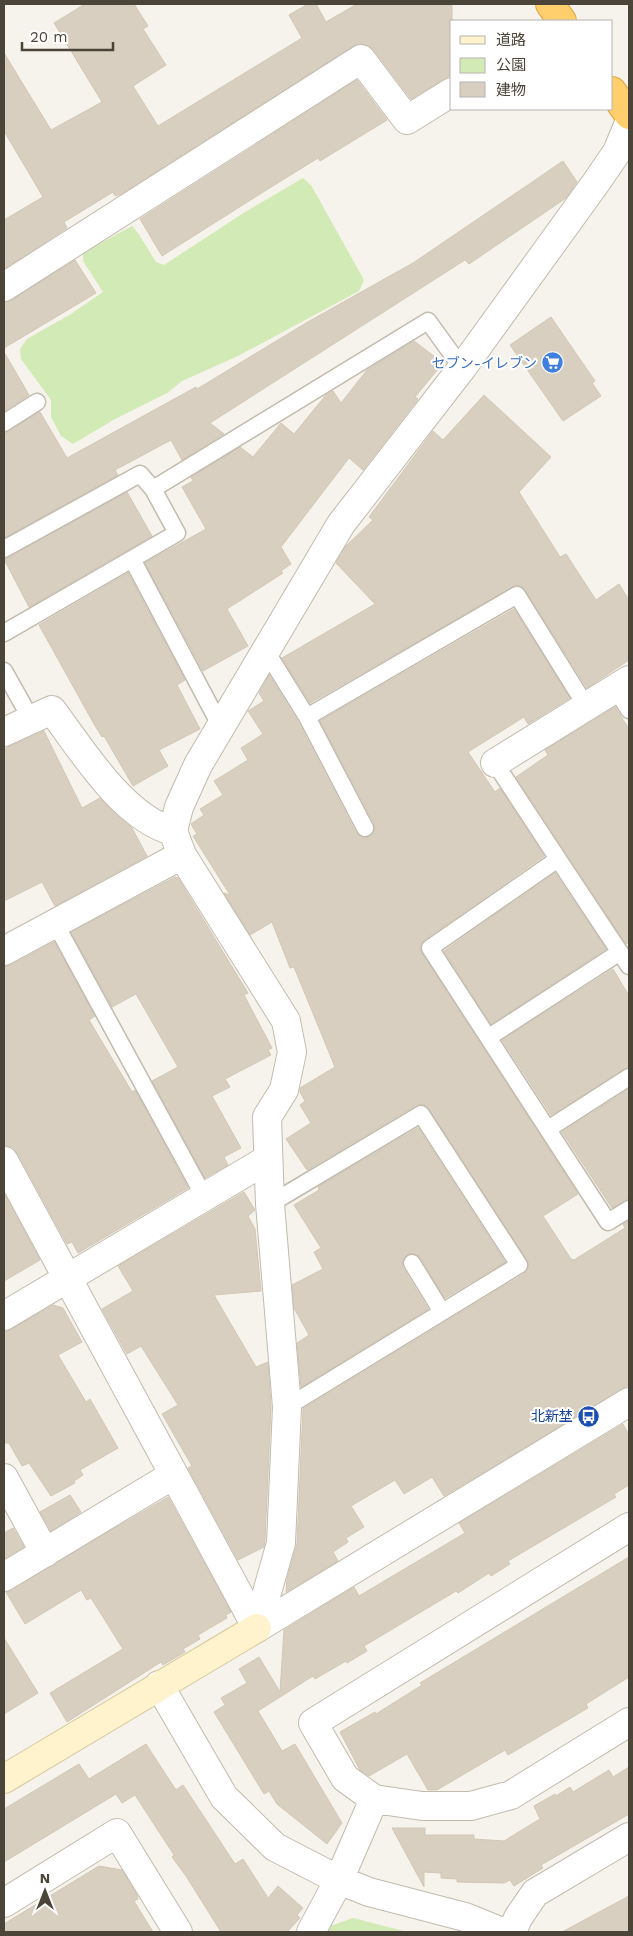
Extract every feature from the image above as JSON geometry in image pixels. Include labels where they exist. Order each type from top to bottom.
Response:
[{"type":"highway","points":[[550,4],[561,20]]},
{"type":"highway","points":[[613,92],[629,115]]},
{"type":"street","points":[[4,287],[361,59],[407,120],[450,93]]},
{"type":"street","points":[[177,843],[179,807],[220,725],[341,524],[462,368],[610,163],[629,123]]},
{"type":"street","points":[[495,763],[586,706],[625,693]]},
{"type":"street","points":[[4,732],[52,710],[108,786],[177,843],[286,1021],[292,1052],[284,1090],[267,1117],[270,1204],[287,1408],[281,1543],[257,1628]]},
{"type":"street","points":[[4,950],[55,923],[177,843]]},
{"type":"street","points":[[4,1316],[268,1159]]},
{"type":"street","points":[[4,1160],[257,1628]]},
{"type":"street","points":[[4,1779],[629,1402]]},
{"type":"street","points":[[4,1577],[173,1475]]},
{"type":"street","points":[[4,1478],[45,1552]]},
{"type":"street","points":[[629,1527],[313,1723],[345,1778],[374,1799],[422,1806],[471,1806],[511,1795],[629,1722]]},
{"type":"street","points":[[159,1686],[224,1797],[275,1847],[339,1880],[369,1892],[465,1917],[502,1932]]},
{"type":"street","points":[[312,1932],[339,1880],[374,1799]]},
{"type":"street","points":[[4,1903],[117,1832],[178,1932]]},
{"type":"street","points":[[512,1932],[518,1918],[535,1894],[629,1837]]},
{"type":"lane","points":[[153,490],[428,321],[462,368]]},
{"type":"lane","points":[[4,423],[37,402]]},
{"type":"lane","points":[[4,549],[140,474],[153,490],[177,533],[4,633]]},
{"type":"lane","points":[[132,559],[220,725]]},
{"type":"lane","points":[[307,717],[517,595],[586,706]]},
{"type":"lane","points":[[266,651],[307,717],[365,828]]},
{"type":"lane","points":[[4,671],[31,719]]},
{"type":"lane","points":[[495,763],[629,966]]},
{"type":"lane","points":[[558,859],[430,948],[608,1222],[629,1208]]},
{"type":"lane","points":[[55,923],[205,1198]]},
{"type":"lane","points":[[489,1037],[620,952]]},
{"type":"lane","points":[[548,1129],[629,1077]]},
{"type":"lane","points":[[270,1204],[421,1114],[519,1265],[287,1408]]},
{"type":"lane","points":[[412,1263],[442,1312]]},
{"type":"green space","points":[[303,178],[311,185],[364,280],[359,291],[238,356],[182,381],[167,393],[115,419],[73,444],[61,436],[51,417],[51,400],[21,359],[20,349],[27,339],[71,314],[103,292],[83,261],[83,253],[132,226],[156,262],[164,265],[245,212]]},
{"type":"green space","points":[[353,1918],[408,1932],[328,1932],[330,1926]]},
{"type":"building","points":[[85,4],[134,4],[148,26],[143,29],[166,65],[133,86],[158,126],[302,38],[289,15],[308,4],[316,4],[326,22],[357,4],[452,4],[452,20],[450,20],[450,75],[411,99],[373,49],[360,43],[353,46],[121,194],[115,196],[113,192],[64,222],[67,228],[4,269],[4,220],[43,197],[4,131],[4,53],[51,130],[102,102],[54,23]]},
{"type":"building","points":[[357,80],[387,120],[320,161],[318,158],[162,256],[140,219]]},
{"type":"building","points":[[563,161],[577,182],[566,198],[469,264],[465,260],[210,423],[224,434],[182,460],[171,440],[115,470],[118,475],[4,538],[4,433],[40,412],[67,458],[196,387],[197,389],[306,323],[413,263]]},
{"type":"building","points":[[75,260],[96,293],[4,348],[4,302],[12,300]]},
{"type":"building","name":"セブン-イレブン","points":[[551,317],[595,381],[592,383],[601,396],[563,421],[510,345]]},
{"type":"building","points":[[414,341],[443,363],[415,397],[418,399],[363,470],[349,458],[281,547],[291,564],[281,571],[283,573],[227,609],[248,646],[203,671],[145,563],[206,529],[182,487],[193,481],[191,477],[240,447],[253,457],[281,423],[294,434],[326,395],[333,391],[341,403],[367,370]]},
{"type":"building","points":[[4,352],[29,395],[4,411]]},
{"type":"building","points":[[484,395],[551,457],[519,492],[560,557],[566,554],[596,600],[619,584],[629,600],[629,660],[587,688],[525,590],[516,585],[310,703],[282,658],[375,604],[336,563],[345,547],[373,520],[369,517],[433,431],[443,440]]},
{"type":"building","points":[[127,492],[152,536],[29,607],[4,559]]},
{"type":"building","points":[[128,573],[185,680],[177,685],[200,729],[159,750],[168,766],[133,786],[104,736],[102,737],[94,724],[39,625]]},
{"type":"building","points":[[514,609],[570,698],[528,724],[524,717],[468,752],[495,792],[500,788],[544,856],[424,940],[420,949],[578,1194],[543,1216],[571,1259],[574,1260],[625,1228],[623,1224],[629,1221],[629,1385],[444,1496],[432,1477],[404,1494],[395,1480],[351,1506],[364,1527],[346,1538],[348,1542],[333,1552],[338,1561],[286,1592],[287,1579],[297,1544],[303,1409],[524,1274],[529,1264],[425,1105],[416,1105],[307,1170],[286,1139],[311,1123],[300,1105],[305,1101],[300,1088],[335,1067],[294,967],[290,968],[272,922],[250,935],[224,893],[230,895],[193,836],[197,834],[191,824],[204,815],[200,809],[223,795],[214,781],[248,760],[241,748],[263,734],[248,711],[264,701],[259,693],[269,675],[298,722],[356,833],[364,838],[370,837],[375,829],[374,823],[320,721]]},
{"type":"building","points":[[615,707],[629,729],[629,942],[626,944],[516,777],[548,755],[545,750]]},
{"type":"building","points":[[44,731],[82,808],[100,798],[132,828],[147,856],[55,906],[42,882],[4,901],[4,749]]},
{"type":"building","points":[[555,873],[606,949],[491,1024],[444,951]]},
{"type":"building","points":[[175,877],[178,878],[248,993],[244,995],[272,1048],[268,1050],[271,1055],[225,1079],[230,1087],[212,1096],[241,1148],[224,1157],[228,1165],[205,1178],[152,1081],[178,1067],[136,994],[112,1007],[71,932]]},
{"type":"building","points":[[54,942],[95,1016],[89,1020],[132,1092],[135,1090],[188,1188],[78,1253],[72,1242],[67,1244],[18,1154],[12,1147],[4,1145],[4,967]]},
{"type":"building","points":[[613,969],[629,996],[629,1067],[551,1115],[502,1040]]},
{"type":"building","points":[[629,1089],[629,1199],[612,1208],[562,1132]]},
{"type":"building","points":[[418,1128],[505,1262],[445,1298],[420,1257],[412,1253],[406,1255],[402,1263],[403,1268],[428,1309],[301,1387],[297,1343],[309,1335],[294,1308],[292,1285],[323,1269],[314,1252],[321,1248],[294,1205],[319,1190],[318,1187]]},
{"type":"building","points":[[244,1192],[255,1210],[248,1216],[255,1229],[261,1291],[214,1295],[256,1367],[268,1362],[271,1407],[264,1547],[238,1560],[188,1468],[192,1466],[162,1414],[178,1405],[141,1346],[127,1354],[102,1309],[133,1291],[118,1266]]},
{"type":"building","points":[[4,1193],[40,1260],[4,1281]]},
{"type":"building","points":[[53,1305],[63,1308],[82,1342],[58,1355],[86,1402],[90,1399],[118,1448],[80,1470],[83,1475],[74,1481],[75,1483],[51,1496],[29,1463],[22,1466],[9,1443],[4,1443],[4,1332]]},
{"type":"building","points":[[623,1424],[629,1435],[629,1485],[614,1494],[616,1497],[508,1561],[510,1564],[491,1576],[489,1573],[458,1593],[456,1591],[364,1646],[367,1651],[347,1663],[346,1661],[315,1679],[313,1676],[258,1711],[282,1751],[295,1744],[342,1823],[327,1844],[277,1804],[269,1791],[264,1794],[214,1712],[225,1705],[221,1698],[247,1683],[239,1669],[259,1657],[280,1692],[284,1630],[354,1587],[359,1596],[465,1533],[459,1523]]},
{"type":"building","points":[[70,1495],[81,1512],[51,1531],[40,1512]]},
{"type":"building","points":[[168,1497],[231,1612],[226,1615],[227,1618],[198,1635],[200,1639],[183,1649],[185,1652],[163,1665],[161,1662],[67,1722],[50,1693],[123,1649],[91,1598],[87,1600],[81,1590],[25,1624],[6,1592]]},
{"type":"building","points":[[13,1528],[24,1547],[4,1559],[4,1533]]},
{"type":"building","points":[[629,1557],[629,1677],[586,1704],[588,1708],[508,1755],[505,1750],[437,1790],[428,1790],[407,1754],[369,1776],[360,1770],[340,1732],[375,1712],[376,1714],[422,1685],[420,1683]]},
{"type":"building","points":[[4,1638],[38,1693],[4,1714]]},
{"type":"building","points":[[146,1744],[176,1790],[183,1785],[235,1864],[243,1859],[268,1898],[278,1886],[303,1908],[297,1915],[300,1918],[287,1932],[221,1932],[172,1857],[174,1855],[135,1795],[122,1803],[116,1794],[4,1862],[4,1809],[79,1764],[89,1779]]},
{"type":"building","points":[[629,1767],[629,1814],[541,1865],[543,1868],[514,1886],[510,1880],[504,1883],[457,1882],[457,1879],[441,1878],[441,1873],[424,1872],[424,1887],[392,1828],[425,1828],[425,1835],[474,1835],[474,1839],[504,1841],[540,1819],[534,1806],[570,1787],[573,1792],[609,1770],[613,1777]]},
{"type":"building","points":[[99,1866],[122,1870],[137,1895],[138,1899],[134,1901],[153,1932],[4,1932],[4,1924]]},
{"type":"building","points":[[629,1896],[629,1932],[562,1932]]},
{"type":"place","name":"セブン-イレブン","points":[[553,363]]},
{"type":"place","name":"北新埜","points":[[589,1416]]}]
